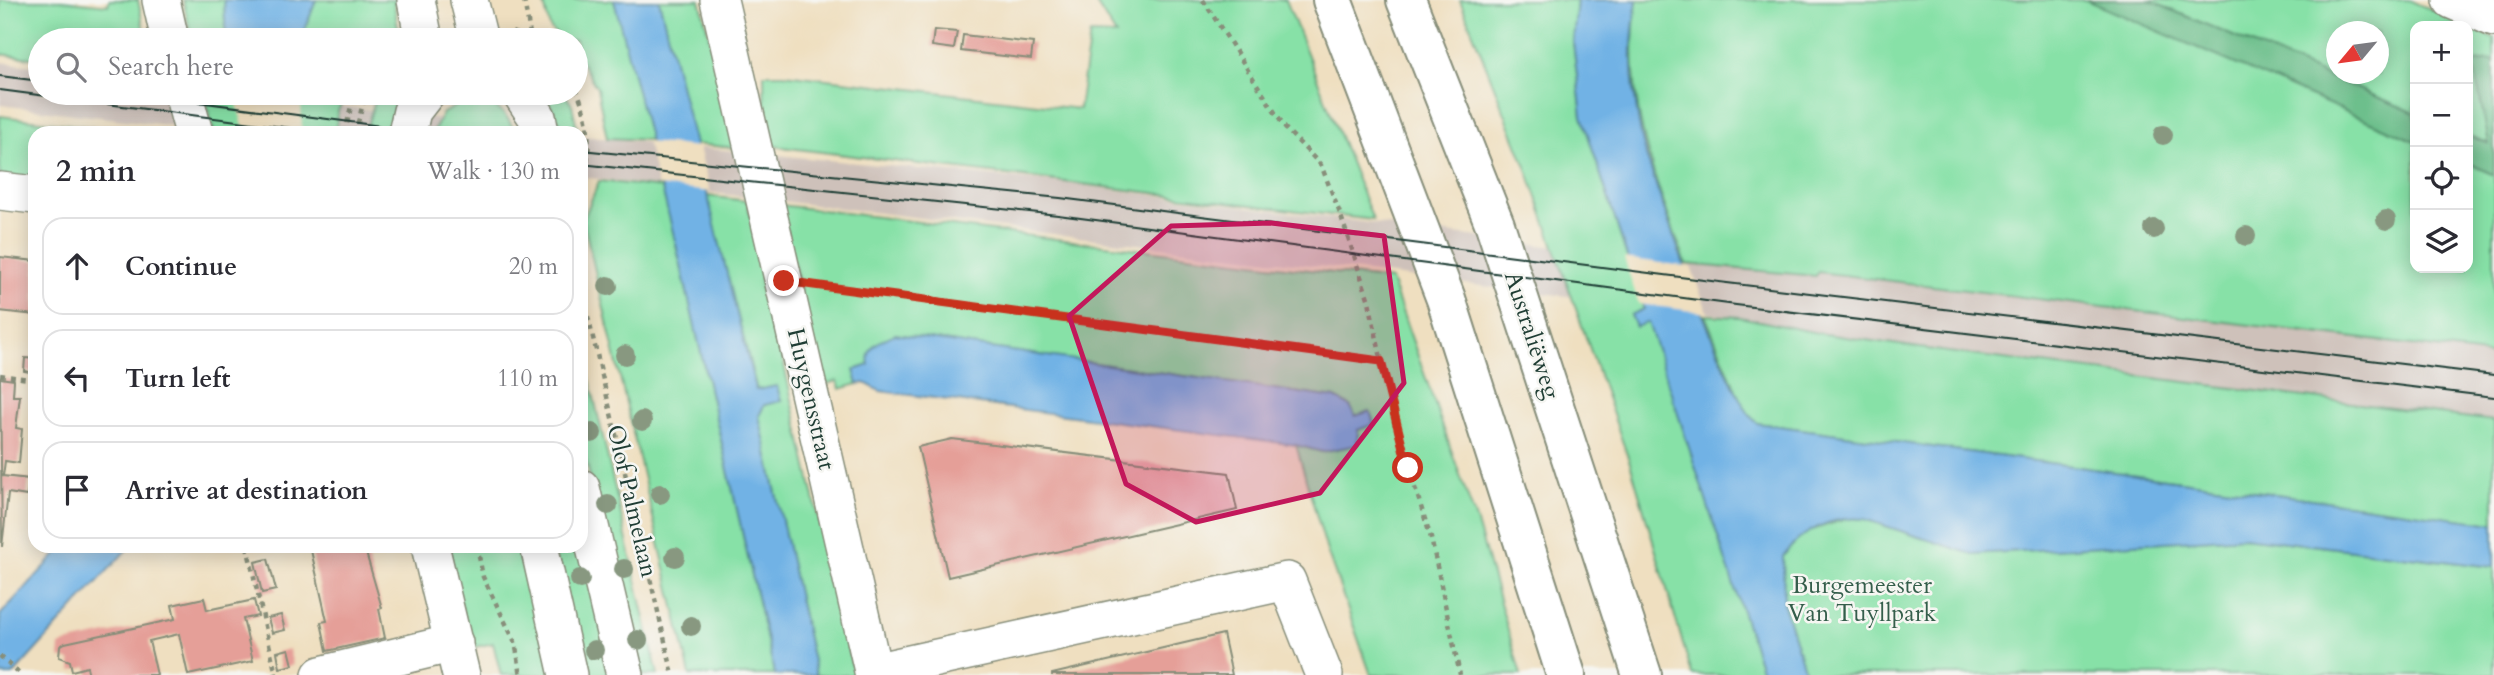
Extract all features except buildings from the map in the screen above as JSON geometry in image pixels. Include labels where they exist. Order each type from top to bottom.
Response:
[{"type":"main road","points":[[1315,0],[1350,43]]},
{"type":"main road","points":[[1332,0],[1446,299],[1566,675]]},
{"type":"main road","name":"Australiëweg","points":[[1406,0],[1495,225],[1642,675]]},
{"type":"street","points":[[161,0],[167,28]]},
{"type":"street","points":[[416,0],[422,28]]},
{"type":"street","points":[[469,0],[476,28]]},
{"type":"street","name":"Huygensstraat","points":[[719,0],[873,673]]},
{"type":"street","points":[[2452,0],[2494,19]]},
{"type":"street","points":[[186,105],[192,126]]},
{"type":"street","points":[[409,126],[412,111],[417,105]]},
{"type":"street","points":[[529,105],[537,117],[539,126]]},
{"type":"street","points":[[0,191],[28,194]]},
{"type":"street","name":"Olof Palmelaan","points":[[588,518],[625,675]]},
{"type":"street","points":[[321,675],[458,659],[432,553]]},
{"type":"street","points":[[541,553],[568,675]]},
{"type":"street","points":[[873,673],[951,665],[1287,581],[1324,675]]},
{"type":"path","points":[[524,0],[529,28]]},
{"type":"path","points":[[1203,0],[1285,128],[1321,165],[1369,301],[1398,436],[1431,538],[1460,675]]},
{"type":"path","points":[[347,126],[351,105]]},
{"type":"path","points":[[357,126],[363,105]]},
{"type":"path","points":[[581,105],[587,126]]},
{"type":"path","points":[[588,129],[588,155]]},
{"type":"path","points":[[784,281],[1381,361]]},
{"type":"path","name":"Olof Palmelaan","points":[[588,317],[673,675]]},
{"type":"path","points":[[0,375],[28,379]]},
{"type":"path","points":[[249,553],[276,675]]},
{"type":"path","points":[[478,553],[483,577],[515,642],[521,675]]},
{"type":"path","points":[[0,656],[22,675]]},
{"type":"highlighted area","points":[[1271,223],[1384,236],[1404,383],[1320,493],[1196,522],[1126,484],[1069,316],[1171,226]]},
{"type":"shaded area","points":[[0,62],[28,66],[28,105],[331,105],[499,126],[174,126],[0,105]]},
{"type":"shaded area","points":[[588,137],[1062,183],[1686,264],[1816,276],[1818,272],[1955,287],[2494,355],[2494,421],[1948,352],[1818,333],[1740,317],[588,178]]},
{"type":"green space","points":[[0,0],[61,0],[108,5],[109,0],[138,0],[144,28],[28,28],[28,58],[0,54]]},
{"type":"green space","points":[[183,0],[224,0],[225,28],[189,28]]},
{"type":"green space","points":[[316,0],[404,0],[394,3],[398,28],[306,28]]},
{"type":"green space","points":[[543,0],[614,0],[650,140],[607,138],[597,88],[588,73],[588,28],[550,28]]},
{"type":"green space","points":[[659,0],[700,0],[737,148],[694,144]]},
{"type":"green space","points":[[1094,0],[1286,0],[1373,220],[765,145],[764,74],[784,74],[1079,109],[1090,34],[1116,35]]},
{"type":"green space","points":[[1460,0],[1577,0],[1573,42],[1582,116],[1644,310],[1631,315],[1636,326],[1648,321],[1763,675],[1692,675],[1631,466],[1528,172]]},
{"type":"green space","points":[[1637,0],[2086,0],[2410,139],[2410,273],[2473,273],[2473,165],[2494,175],[2494,355],[1818,272],[1816,276],[1686,264],[1662,199],[1644,135],[1637,103],[1633,36]]},
{"type":"green space","points":[[2086,0],[2148,0],[2326,75],[2326,84],[2346,84],[2410,111],[2410,139]]},
{"type":"green space","points":[[2148,0],[2409,0],[2456,21],[2410,21],[2410,111],[2346,84],[2389,84],[2389,21],[2326,21],[2326,75]]},
{"type":"green space","points":[[2473,28],[2494,38],[2494,60],[2473,62]]},
{"type":"green space","points":[[2494,60],[2494,175],[2473,165],[2473,137],[2489,144],[2473,62]]},
{"type":"green space","points":[[2473,62],[2490,144],[2473,137]]},
{"type":"green space","points":[[207,105],[241,105],[247,126],[212,126]]},
{"type":"green space","points":[[297,105],[341,105],[337,126],[298,126]]},
{"type":"green space","points":[[373,105],[402,105],[394,126],[367,126]]},
{"type":"green space","points":[[458,105],[492,105],[503,112],[512,126],[436,126],[443,113]]},
{"type":"green space","points":[[550,105],[572,105],[576,126],[558,126],[558,119]]},
{"type":"green space","points":[[0,116],[81,126],[28,126],[28,179],[0,175]]},
{"type":"green space","points":[[599,181],[663,188],[775,675],[690,675],[588,241],[588,208]]},
{"type":"green space","points":[[707,196],[747,201],[854,675],[816,675],[759,416],[764,405],[781,400],[757,390]]},
{"type":"green space","points":[[780,205],[1391,280],[1477,523],[1521,675],[1371,675],[1327,551],[1296,445],[1322,452],[1355,417],[1350,406],[1335,398],[895,334],[869,365],[854,370],[858,384],[840,389],[838,381],[822,385]]},
{"type":"green space","points":[[1705,315],[1740,317],[1818,333],[1948,352],[2494,421],[2494,524],[1757,423],[1745,412]]},
{"type":"green space","points":[[588,372],[658,675],[635,675],[588,469]]},
{"type":"green space","name":"Burgemeester Van Tuyllpark","points":[[1849,518],[1864,519],[1972,554],[2244,537],[2494,567],[2494,675],[1806,675],[1784,605],[1783,556],[1803,533]]},
{"type":"green space","points":[[449,553],[533,553],[560,675],[501,675],[493,643],[471,648]]},
{"type":"green space","points":[[555,553],[583,553],[613,675],[583,675]]},
{"type":"water","points":[[224,0],[316,0],[306,28],[225,28]]},
{"type":"water","points":[[614,0],[659,0],[756,390],[777,386],[781,401],[764,405],[759,416],[816,675],[775,675],[676,244]]},
{"type":"water","points":[[1577,0],[1637,0],[1632,68],[1646,155],[1682,260],[1715,344],[1745,408],[1757,423],[2494,524],[2494,567],[2244,537],[1972,554],[1864,519],[1840,520],[1809,532],[1783,556],[1784,605],[1806,675],[1763,675],[1648,322],[1636,327],[1631,315],[1644,309],[1582,116],[1573,42]]},
{"type":"water","points":[[895,334],[1335,398],[1350,406],[1355,416],[1370,411],[1374,424],[1358,430],[1357,445],[1322,452],[1296,445],[880,391],[865,383],[858,384],[854,370],[869,365],[871,349]]},
{"type":"water","points":[[58,553],[124,553],[13,675],[0,675],[0,615]]},
{"type":"pier","points":[[237,105],[301,105],[302,126],[243,126]]},
{"type":"pier","points":[[647,142],[699,147],[710,192],[658,186]]},
{"type":"pier","points":[[1624,258],[1691,267],[1708,313],[1639,304]]},
{"type":"tram line","points":[[0,76],[28,80]]},
{"type":"tram line","points":[[0,90],[28,94]]},
{"type":"tram line","points":[[115,105],[275,126]]},
{"type":"tram line","points":[[221,105],[381,126]]},
{"type":"tram line","points":[[588,151],[1060,198],[1727,283],[2494,375]]},
{"type":"tram line","points":[[588,165],[1058,215],[1736,305],[2494,397]]},
{"type":"route","points":[[784,281],[1381,361],[1408,468]]}]
